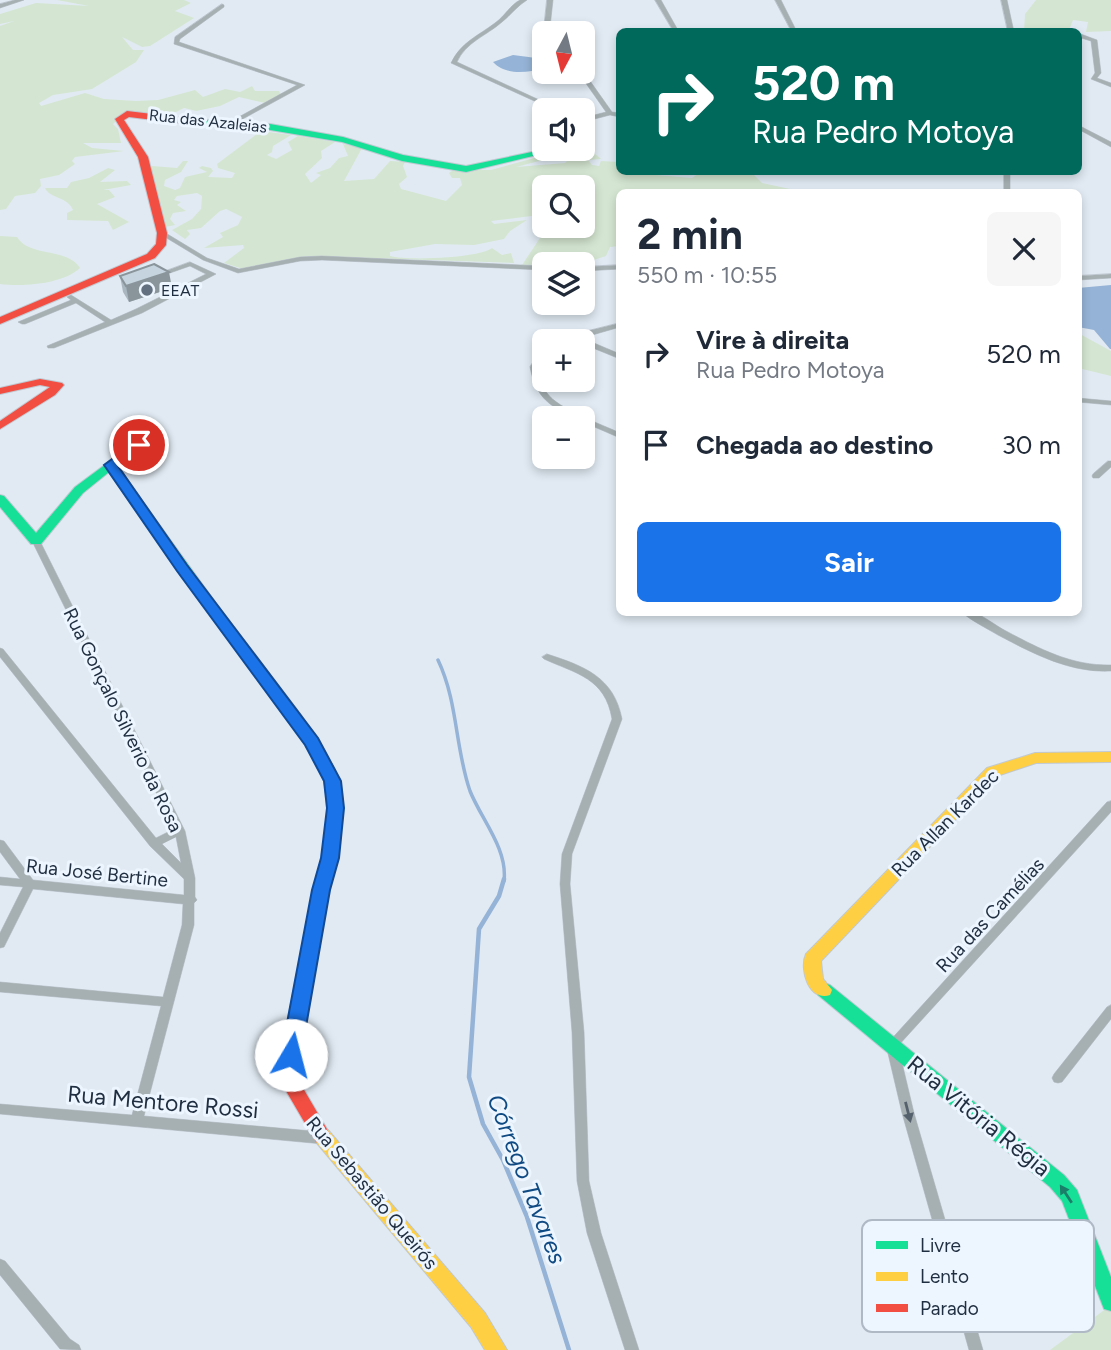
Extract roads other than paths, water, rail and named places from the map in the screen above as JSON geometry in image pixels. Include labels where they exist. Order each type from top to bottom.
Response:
[{"type":"street","points":[[0,6],[21,0]]},
{"type":"street","points":[[524,0],[514,4],[505,17],[467,44],[454,63],[532,98]]},
{"type":"street","points":[[548,21],[550,0]]},
{"type":"street","points":[[658,0],[675,28]]},
{"type":"street","points":[[778,0],[793,28]]},
{"type":"street","points":[[1004,0],[1010,28]]},
{"type":"street","points":[[222,6],[177,37],[176,43],[302,85],[228,125]]},
{"type":"street","points":[[1082,36],[1094,40],[1098,73],[1093,78],[1111,85]]},
{"type":"street","points":[[589,84],[610,113]]},
{"type":"street","name":"Rua das Azaleias","points":[[162,233],[143,157],[119,118],[133,113],[228,125],[270,127],[343,140],[402,158],[466,169],[532,154]]},
{"type":"street","points":[[595,117],[616,114]]},
{"type":"street","points":[[1082,129],[1111,145]]},
{"type":"street","points":[[22,322],[151,256],[161,245],[162,233],[205,259],[238,271],[290,260],[322,258],[532,267]]},
{"type":"street","points":[[51,346],[111,323],[212,274],[190,264],[167,272]]},
{"type":"street","points":[[595,268],[616,267]]},
{"type":"street","points":[[1082,278],[1111,276]]},
{"type":"street","points":[[0,321],[70,297]]},
{"type":"street","points":[[70,297],[111,323]]},
{"type":"street","points":[[595,332],[616,326]]},
{"type":"street","points":[[595,346],[616,355]]},
{"type":"street","points":[[0,391],[49,381],[58,385],[51,393],[0,426]]},
{"type":"street","points":[[541,392],[557,406]]},
{"type":"street","points":[[1082,400],[1111,402]]},
{"type":"street","points":[[595,425],[616,434]]},
{"type":"street","points":[[36,541],[99,471],[139,445]]},
{"type":"street","points":[[1096,476],[1111,463]]},
{"type":"street","name":"Rua Sebastião Queirós","points":[[110,465],[182,568],[312,742],[332,781],[335,808],[330,858],[321,890],[291,1055],[291,1084],[323,1138],[478,1320],[497,1349]]},
{"type":"street","name":"Rua Gonçalo Silverio da Rosa","points":[[0,499],[36,541],[180,831],[190,878],[188,925],[136,1121]]},
{"type":"street","points":[[973,616],[1062,661],[1084,667],[1111,668]]},
{"type":"street","points":[[0,651],[154,843],[190,878]]},
{"type":"street","points":[[547,657],[591,676],[609,690],[615,703],[617,719],[567,854],[565,884],[578,1032],[583,1181],[594,1233],[632,1350]]},
{"type":"street","name":"Rua Allan Kardec","points":[[812,959],[992,772],[1012,761],[1032,757],[1111,757]]},
{"type":"street","name":"Rua das Camélias","points":[[892,1045],[1111,805]]},
{"type":"street","points":[[154,843],[180,831]]},
{"type":"street","points":[[0,844],[30,884],[0,943]]},
{"type":"street","name":"Rua José Bertine","points":[[0,881],[191,900]]},
{"type":"street","name":"Rua Vitória Régia","points":[[812,959],[815,982],[1058,1181],[1070,1196],[1079,1220]]},
{"type":"street","points":[[0,987],[167,1002]]},
{"type":"street","points":[[1058,1078],[1111,1010]]},
{"type":"street","points":[[892,1045],[939,1220]]},
{"type":"street","name":"Rua Mentore Rossi","points":[[0,1108],[323,1138]]},
{"type":"street","name":"Rua Vitória Régia","points":[[1094,1258],[1111,1302]]},
{"type":"street","points":[[0,1265],[65,1345],[74,1350]]},
{"type":"street","points":[[971,1332],[976,1350]]},
{"type":"water","points":[[513,55],[532,57],[532,71],[510,71],[493,62]]},
{"type":"water","points":[[1111,285],[1111,349],[1094,330],[1082,328],[1082,288]]},
{"type":"waterway","name":"Córrego Tavares","points":[[438,660],[449,692],[465,775],[475,802],[498,846],[504,879]]},
{"type":"waterway","name":"Córrego Tavares","points":[[504,879],[499,896],[479,929],[469,1077],[483,1124],[503,1160],[527,1217],[569,1350]]},
{"type":"place","name":"EEAT","points":[[147,290]]}]
